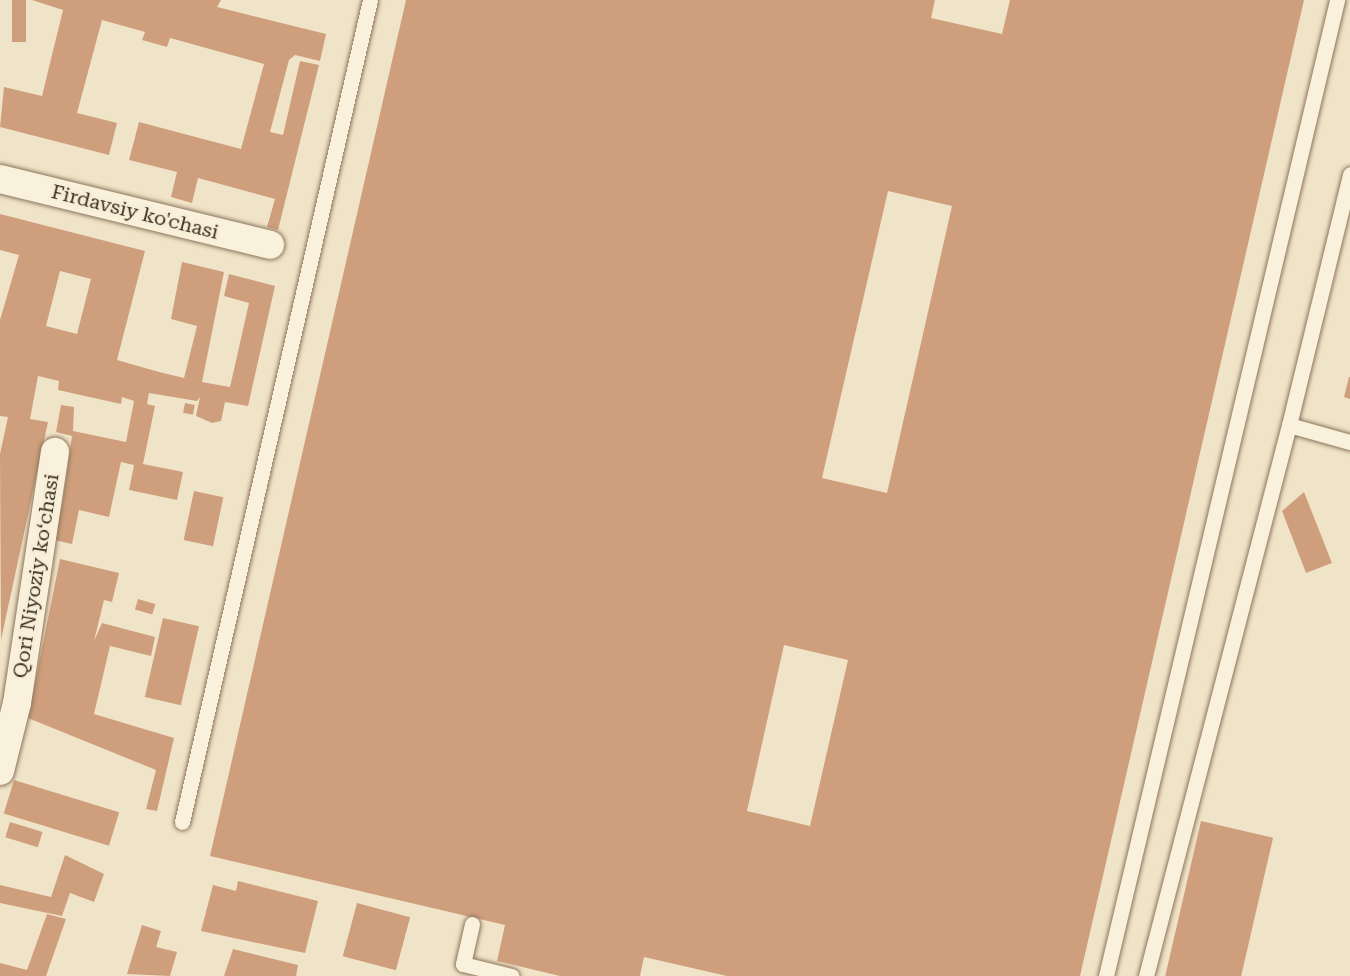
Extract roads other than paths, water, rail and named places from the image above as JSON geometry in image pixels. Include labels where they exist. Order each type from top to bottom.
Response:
[{"type":"street","name":"Firdavsiy ko'chasi","points":[[0,179],[270,245]]},
{"type":"street","name":"Qori Niyoziy koʻchasi","points":[[0,771],[17,703],[55,452]]},
{"type":"lane","points":[[182,822],[370,0]]},
{"type":"lane","points":[[1106,976],[1337,0]]},
{"type":"lane","points":[[1146,976],[1350,174]]},
{"type":"lane","points":[[1288,425],[1350,442]]},
{"type":"lane","points":[[472,924],[462,964],[512,976]]}]
